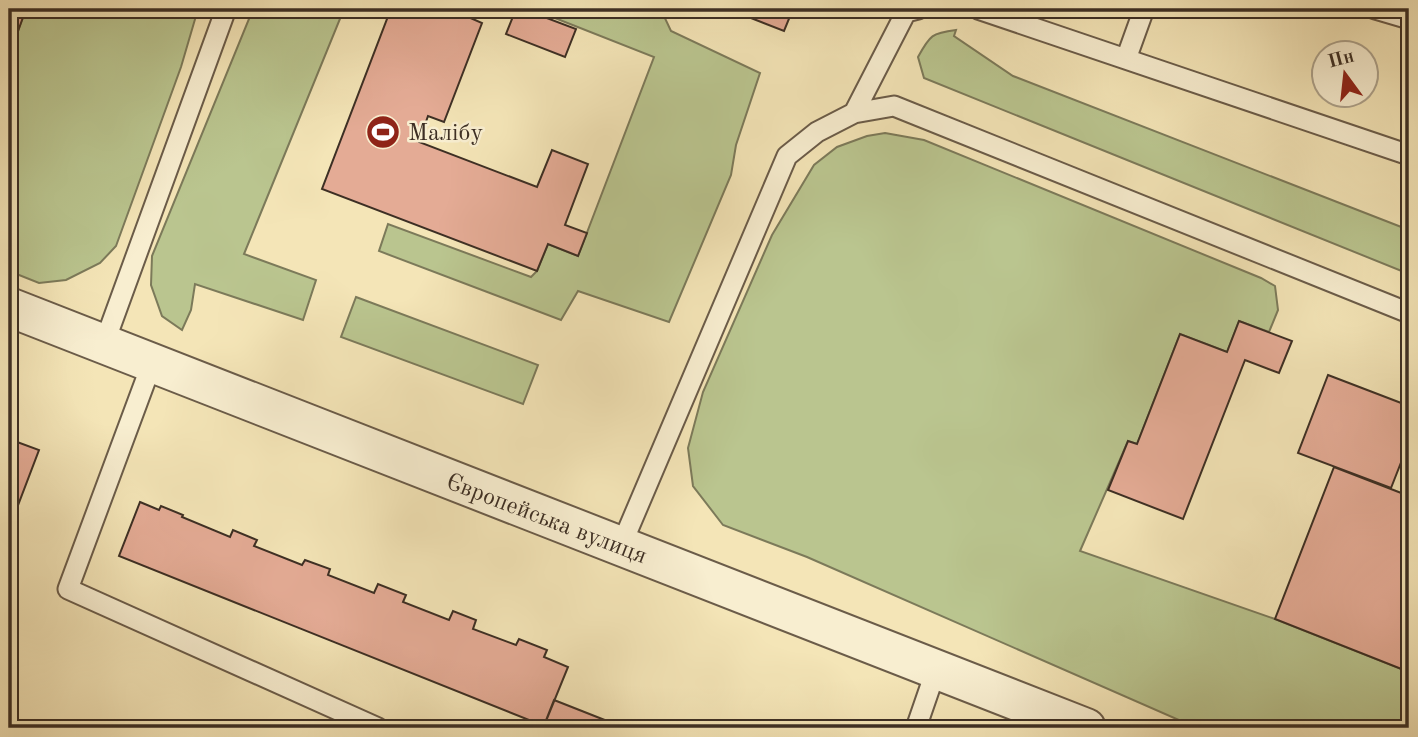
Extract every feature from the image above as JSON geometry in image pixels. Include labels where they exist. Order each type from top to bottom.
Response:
[{"type":"street","name":"Європейська вулиця","points":[[9,307],[1086,728]]},
{"type":"lane","points":[[104,344],[226,9]]},
{"type":"lane","points":[[854,113],[906,12],[918,9]]},
{"type":"lane","points":[[978,9],[1409,155]]},
{"type":"lane","points":[[1126,59],[1144,9]]},
{"type":"lane","points":[[1376,9],[1409,19]]},
{"type":"lane","points":[[621,546],[787,156],[817,132],[854,113],[894,106],[1409,313]]},
{"type":"lane","points":[[152,363],[68,589],[378,728]]},
{"type":"lane","points":[[916,728],[936,670]]},
{"type":"green space","points":[[26,9],[198,9],[181,67],[116,246],[100,263],[66,280],[39,283],[9,271],[9,56]]},
{"type":"green space","points":[[253,9],[344,9],[244,254],[316,280],[303,320],[195,284],[191,310],[182,330],[162,316],[151,285],[152,256]]},
{"type":"green space","points":[[532,9],[651,9],[663,14],[671,31],[760,73],[736,145],[731,175],[669,322],[578,291],[561,320],[379,251],[388,224],[531,277],[537,271],[548,244],[578,256],[654,57]]},
{"type":"green space","points":[[956,30],[954,36],[1013,76],[1409,230],[1409,274],[924,78],[918,57],[926,44],[932,36]]},
{"type":"green space","points":[[885,133],[924,140],[1275,286],[1278,310],[1269,332],[1239,321],[1227,352],[1180,334],[1137,444],[1128,441],[1080,551],[1275,619],[1409,672],[1409,728],[1197,728],[807,557],[723,525],[693,486],[688,448],[703,392],[772,235],[814,165],[837,147],[867,136]]},
{"type":"green space","points":[[356,297],[538,365],[523,404],[341,337]]},
{"type":"building","points":[[9,9],[26,9],[9,56]]},
{"type":"building","name":"Малібу","points":[[384,9],[450,9],[482,23],[444,122],[428,116],[419,142],[537,187],[552,150],[588,164],[565,225],[587,233],[578,256],[548,244],[537,271],[322,189],[390,11]]},
{"type":"building","points":[[516,9],[523,9],[576,29],[565,57],[506,34]]},
{"type":"building","points":[[728,9],[793,9],[784,31]]},
{"type":"building","points":[[1239,321],[1292,341],[1279,373],[1245,360],[1183,519],[1108,490],[1128,441],[1137,444],[1180,334],[1227,352]]},
{"type":"building","points":[[1328,375],[1409,406],[1409,442],[1391,488],[1298,453]]},
{"type":"building","points":[[9,439],[39,450],[9,529]]},
{"type":"building","points":[[1334,467],[1409,496],[1409,672],[1275,619]]},
{"type":"building","points":[[140,502],[159,510],[161,506],[230,537],[233,530],[257,540],[254,546],[302,565],[305,560],[330,569],[328,575],[374,593],[378,584],[406,595],[403,602],[449,620],[453,611],[476,620],[473,629],[516,645],[519,639],[547,650],[544,657],[568,667],[544,726],[119,556]]},
{"type":"building","points":[[554,700],[625,728],[543,728]]},
{"type":"place","name":"Малібу","points":[[383,132]]}]
